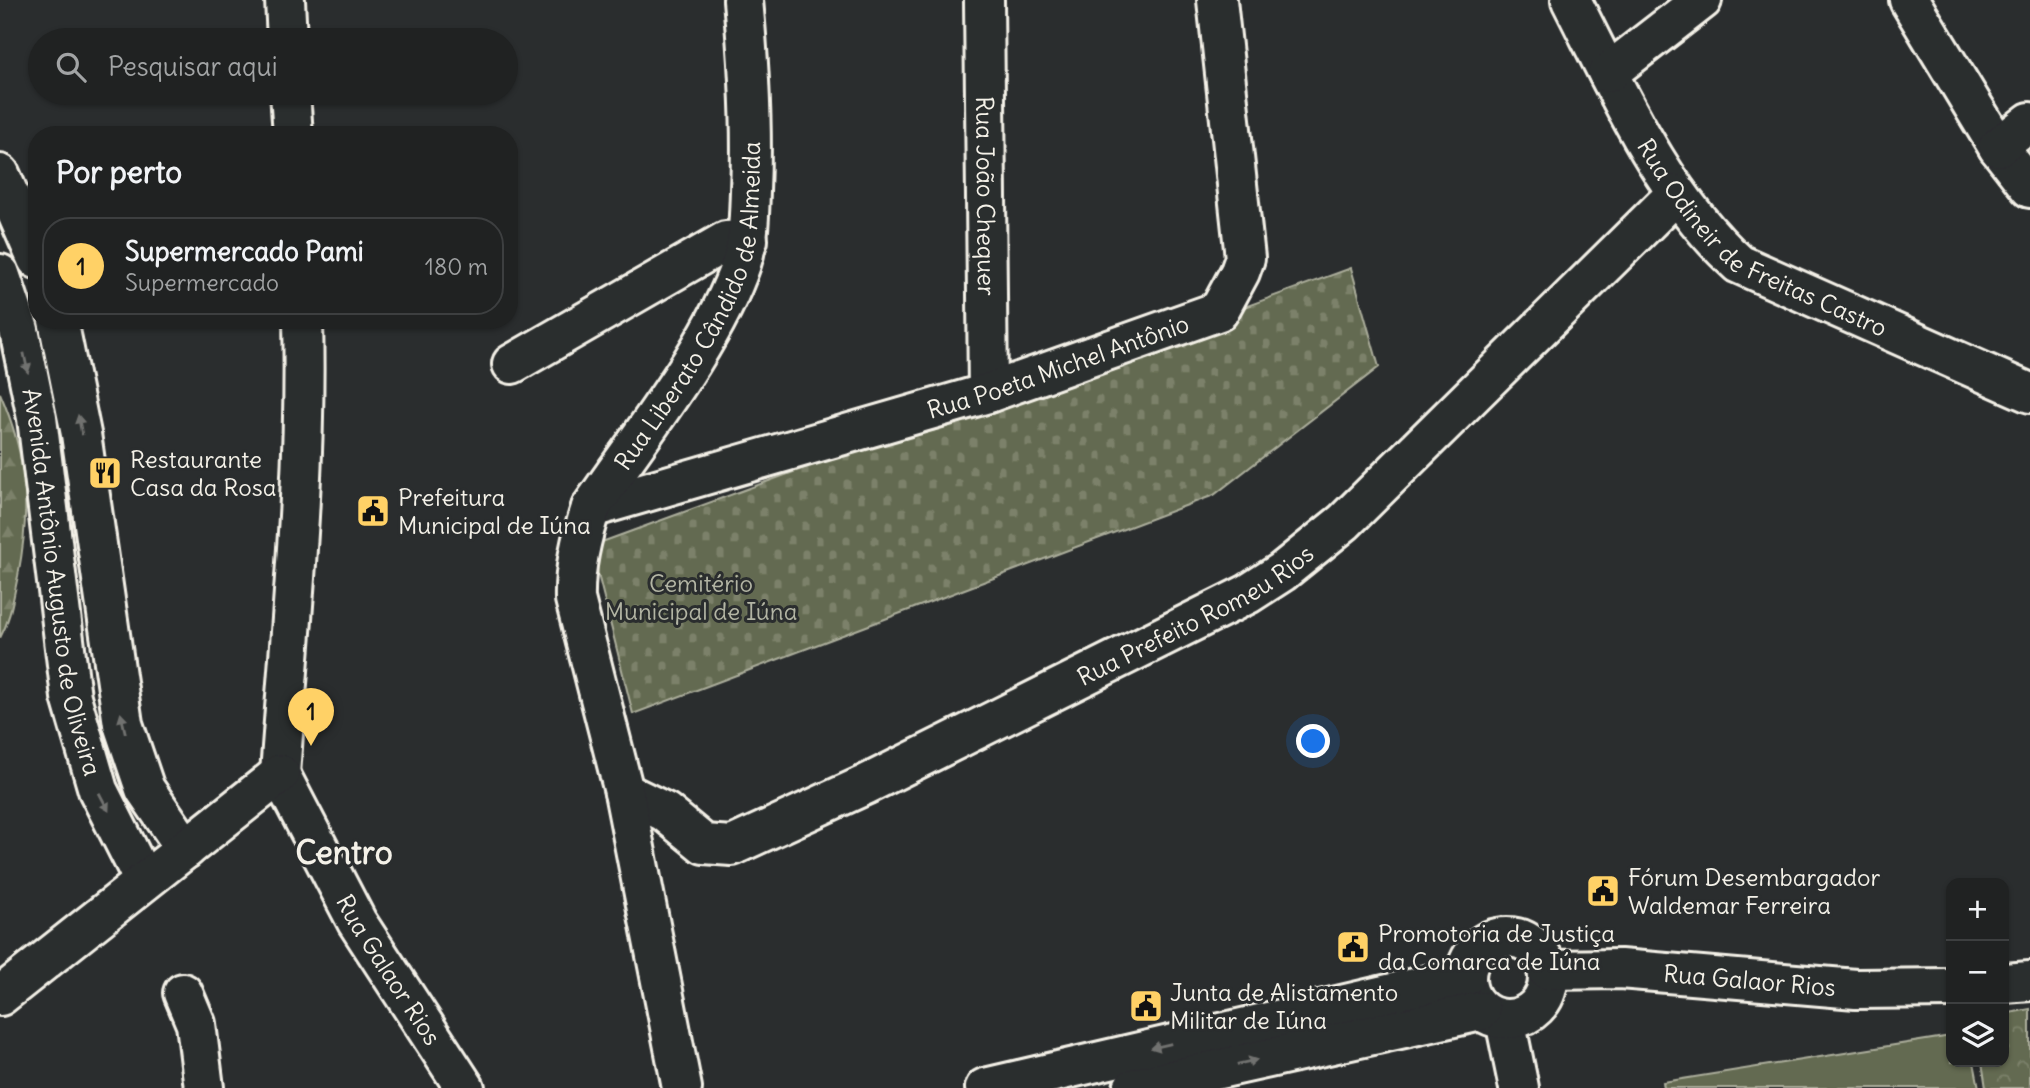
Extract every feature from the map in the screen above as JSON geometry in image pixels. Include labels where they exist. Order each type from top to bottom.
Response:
[{"type":"street","points":[[285,0],[286,28]]},
{"type":"street","name":"Rua Liberato Cândido de Almeida","points":[[682,1088],[624,792],[575,599],[578,556],[591,508],[699,347],[729,295],[748,240],[751,79],[743,0]]},
{"type":"street","name":"Rua João Chequer","points":[[984,0],[988,393]]},
{"type":"street","name":"Rua Poeta Michel Antônio","points":[[591,508],[988,393],[1219,310],[1231,292],[1245,258],[1217,0]]},
{"type":"street","name":"Rua Odineir de Freitas Castro","points":[[1572,0],[1608,73],[1676,194],[1714,242],[1739,264],[2030,393]]},
{"type":"street","points":[[1608,73],[1702,0]]},
{"type":"street","points":[[1909,0],[1998,147],[2030,188]]},
{"type":"street","points":[[291,105],[292,126]]},
{"type":"street","points":[[1998,147],[2030,122]]},
{"type":"street","points":[[0,174],[28,239]]},
{"type":"street","name":"Rua Prefeito Romeu Rios","points":[[624,792],[654,805],[704,844],[733,846],[865,785],[1248,594],[1282,572],[1344,522],[1676,194]]},
{"type":"street","points":[[512,364],[726,241],[748,240]]},
{"type":"street","name":"Avenida Antônio Augusto de Oliveira","points":[[0,274],[19,330],[37,418],[76,718],[98,790],[144,881]]},
{"type":"street","name":"Avenida Antônio Augusto de Oliveira","points":[[60,329],[81,434],[123,724],[145,789],[186,849]]},
{"type":"street","points":[[0,996],[279,774],[300,496],[305,380],[303,329]]},
{"type":"street","name":"Rua Galaor Rios","points":[[279,774],[357,922],[466,1088]]},
{"type":"street","points":[[1133,1088],[1493,1015],[1519,1018],[1533,1011],[1542,999],[1548,985],[1548,970],[1543,958],[1524,940],[1498,938],[1476,951],[1466,976],[1472,1001],[1493,1015],[1519,1088]]},
{"type":"street","name":"Rua Galaor Rios","points":[[1548,970],[1620,969],[1856,989],[1946,988]]},
{"type":"street","points":[[985,1088],[1466,976]]},
{"type":"street","points":[[2009,983],[2030,981]]},
{"type":"street","points":[[183,993],[196,1024],[204,1088]]},
{"type":"green space","name":"Cemitério Municipal de Iúna","points":[[1351,268],[1379,367],[1214,495],[633,714],[591,546]]},
{"type":"green space","points":[[0,393],[21,461],[25,527],[18,576],[9,615],[0,638]]},
{"type":"green space","points":[[2030,1009],[2030,1088],[1986,1088],[1983,1067],[2009,1067],[2009,1013]]},
{"type":"green space","points":[[1946,1037],[1946,1067],[1975,1067],[1979,1088],[1664,1088],[1663,1082]]},
{"type":"place","name":"Restaurante Casa da Rosa","points":[[105,473]]},
{"type":"place","name":"Prefeitura Municipal de Iúna","points":[[373,511]]},
{"type":"place","name":"Supermercado Pami","points":[[311,746]]},
{"type":"place","name":"Fórum Desembargador Waldemar Ferreira","points":[[1603,891]]},
{"type":"place","name":"Promotoria de Justiça da Comarca de Iúna","points":[[1353,947]]},
{"type":"place","name":"Junta de Alistamento Militar de Iúna","points":[[1146,1006]]},
{"type":"district","name":"Centro","points":[[344,852]]}]
